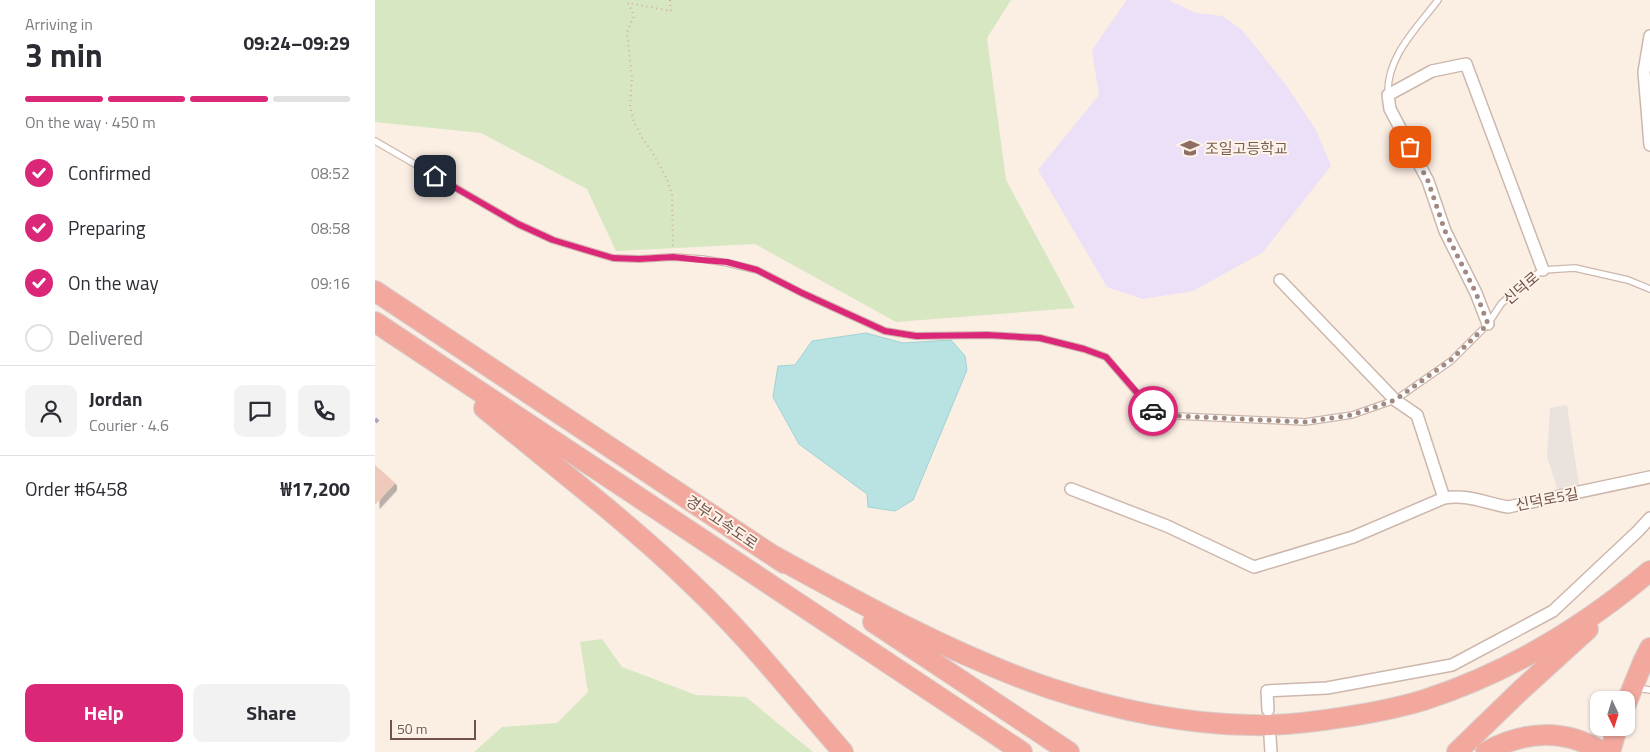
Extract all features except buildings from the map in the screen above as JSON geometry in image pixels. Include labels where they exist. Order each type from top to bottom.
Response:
[{"type":"highway","name":"경부고속도로","points":[[375,291],[1069,752]]},
{"type":"highway","name":"경부고속도로","points":[[375,322],[1022,752]]},
{"type":"highway","points":[[399,339],[645,541],[694,586],[761,654],[843,752]]},
{"type":"highway","points":[[774,556],[919,633],[987,664],[1050,688],[1166,717],[1252,725],[1304,722],[1363,714],[1421,701],[1448,692],[1512,663],[1570,630],[1614,600],[1650,571]]},
{"type":"highway","points":[[1457,752],[1650,571]]},
{"type":"highway","points":[[1636,694],[1650,648]]},
{"type":"highway","points":[[1486,752],[1505,742],[1545,734],[1564,736],[1587,744],[1602,752]]},
{"type":"highway","points":[[1610,752],[1615,736]]},
{"type":"street","points":[[1650,36],[1644,72],[1650,145]]},
{"type":"street","points":[[1488,324],[1476,293],[1445,231],[1428,181],[1390,109],[1388,95],[1432,71],[1466,64],[1543,270]]},
{"type":"street","points":[[1071,489],[1167,526],[1254,567],[1353,537],[1444,498],[1417,415],[1395,400],[1280,280]]},
{"type":"street","name":"신덕로5길","points":[[1444,498],[1458,496],[1508,507],[1650,478]]},
{"type":"street","points":[[1268,710],[1267,691],[1327,688],[1452,665],[1553,611],[1650,518]]},
{"type":"street","points":[[1270,737],[1271,752]]},
{"type":"lane","points":[[1388,95],[1388,81],[1395,59],[1438,0]]},
{"type":"lane","name":"신덕로","points":[[375,141],[518,224],[553,240],[613,258],[673,257],[727,262],[757,270],[885,331],[916,336],[987,335],[1040,338],[1084,349],[1106,357],[1154,412],[1177,416],[1305,422],[1352,415],[1395,400],[1451,360],[1488,324],[1501,304],[1522,284],[1543,270],[1575,268],[1628,280],[1650,289]]},
{"type":"path","points":[[670,0],[671,11],[628,3],[634,16],[627,32],[632,78],[630,107],[634,122],[667,179],[672,195],[674,215],[673,257]]},
{"type":"shaded area","name":"조일고등학교","points":[[1127,0],[1168,0],[1196,13],[1222,16],[1242,30],[1286,85],[1316,130],[1331,166],[1262,253],[1193,291],[1143,299],[1107,287],[1038,170],[1099,95],[1092,50]]},
{"type":"shaded area","points":[[1567,405],[1580,493],[1560,497],[1547,457],[1550,408]]},
{"type":"green space","points":[[375,0],[1011,0],[987,38],[1006,180],[1075,308],[896,322],[755,244],[616,251],[587,189],[481,133],[375,122]]},
{"type":"green space","points":[[602,639],[622,667],[696,695],[746,697],[813,752],[474,752],[502,727],[557,723],[588,692],[580,642]]},
{"type":"water","points":[[866,333],[903,343],[951,340],[965,356],[967,370],[913,500],[895,511],[868,507],[867,494],[799,444],[773,397],[778,366],[795,365],[812,341]]},
{"type":"railway","points":[[375,419],[378,422]]},
{"type":"way so far","points":[[1153,411],[1177,416],[1305,422],[1352,415],[1395,400],[1451,360],[1488,324],[1476,293],[1445,231],[1428,181],[1410,147]]},
{"type":"place","name":"조일고등학교","points":[[1190,148]]},
{"type":"route","points":[[435,176],[518,224],[553,240],[613,258],[673,257],[727,262],[757,270],[885,331],[916,336],[987,335],[1040,338],[1084,349],[1106,357],[1153,411]]}]
